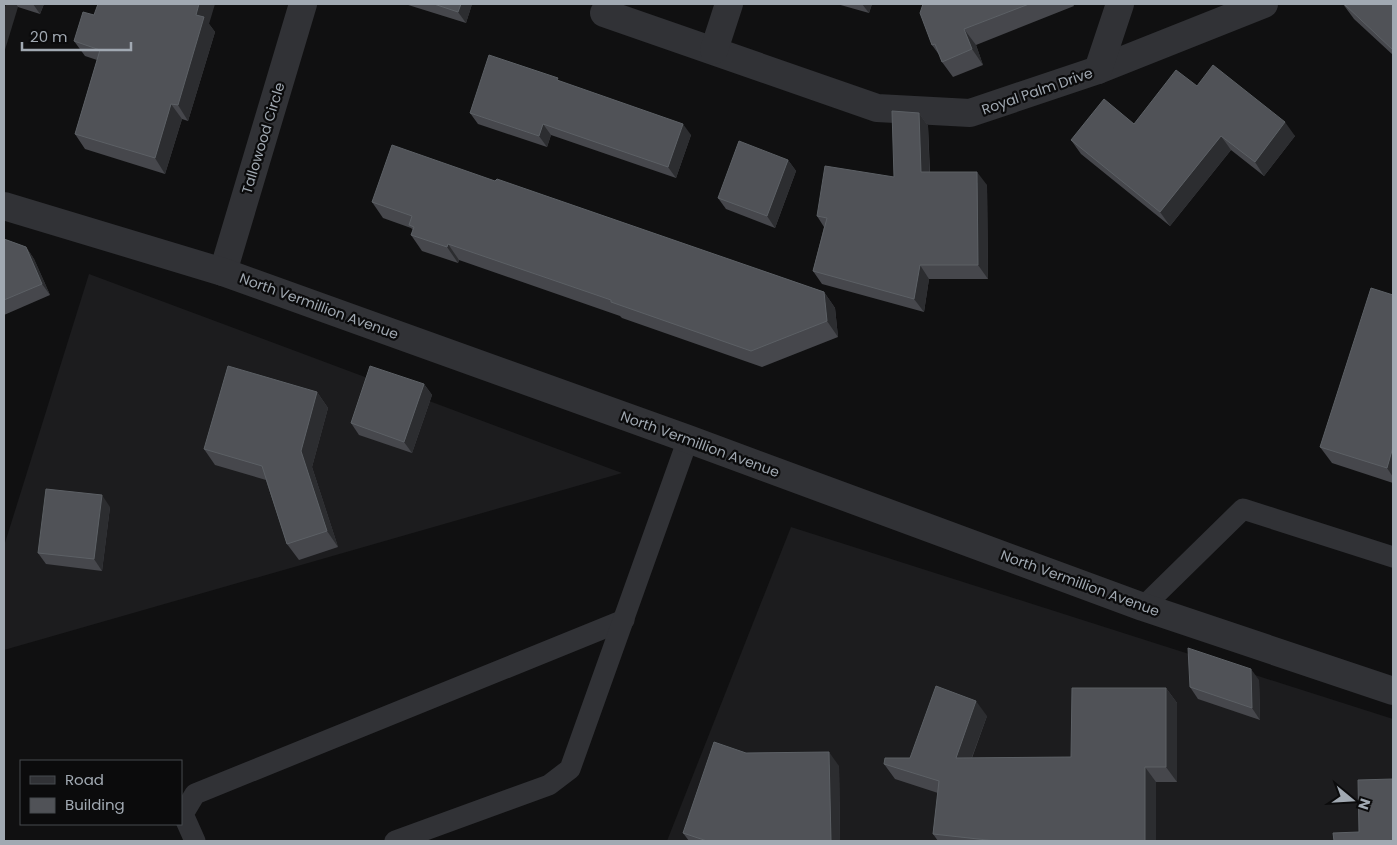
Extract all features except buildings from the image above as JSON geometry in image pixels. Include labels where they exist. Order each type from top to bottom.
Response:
[{"type":"street","name":"Tallowood Circle","points":[[223,272],[303,4]]},
{"type":"street","points":[[714,50],[729,4]]},
{"type":"street","points":[[1098,70],[1120,4]]},
{"type":"street","name":"Royal Palm Drive","points":[[604,13],[877,108],[970,113],[1098,70],[1264,4]]},
{"type":"street","name":"North Vermillion Avenue","points":[[4,206],[223,272],[688,439],[1143,607],[1393,691]]},
{"type":"lane","points":[[395,841],[549,785],[570,769],[688,439]]},
{"type":"lane","points":[[1143,607],[1243,509],[1393,557]]},
{"type":"lane","points":[[195,841],[183,814],[195,794],[624,620]]},
{"type":"shaded area","points":[[89,274],[622,473],[4,650],[4,546]]},
{"type":"shaded area","points":[[791,527],[1393,719],[1393,841],[667,841]]}]
